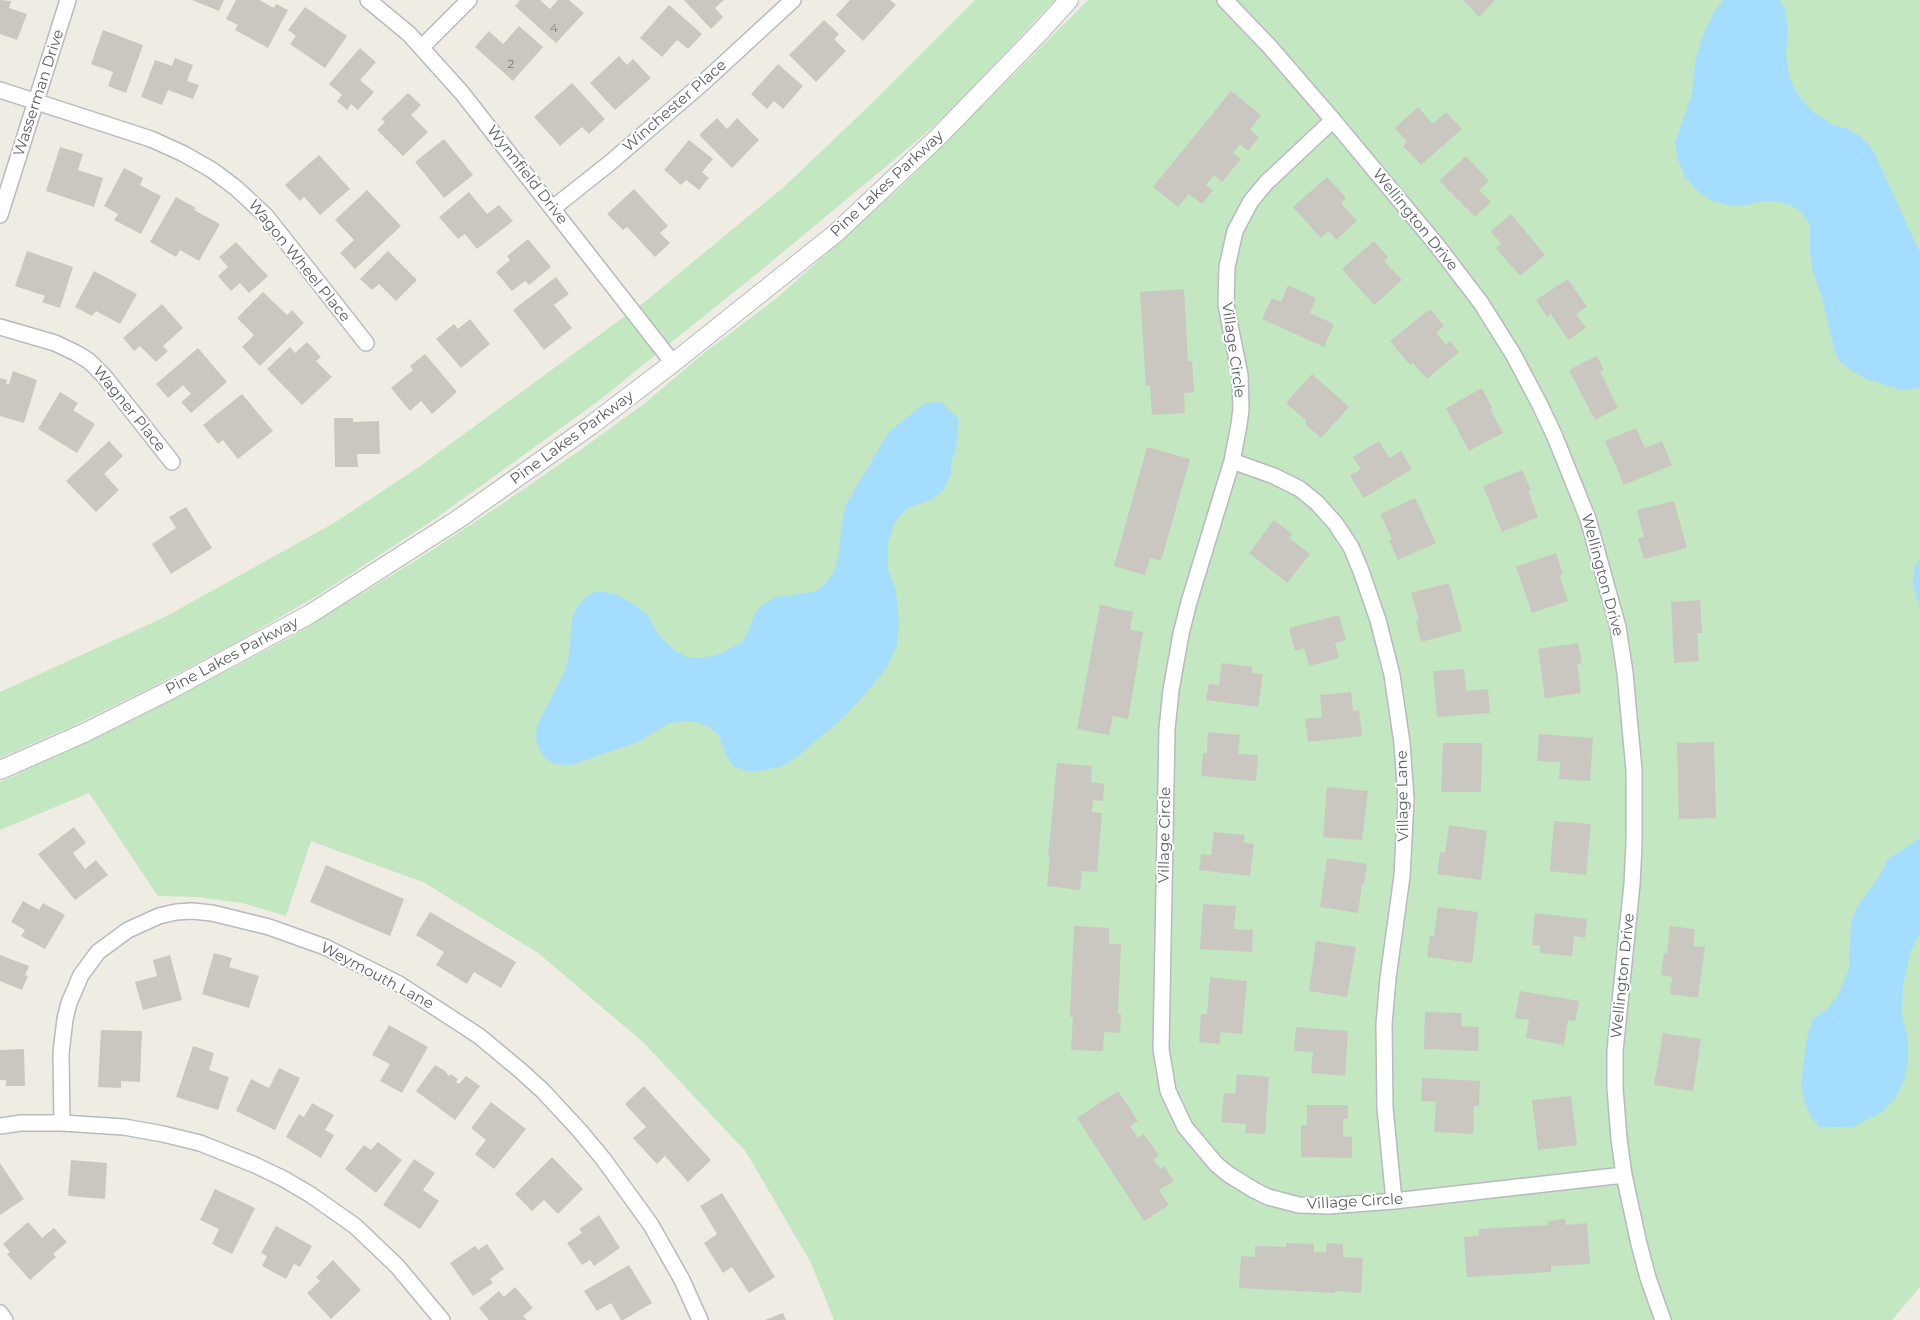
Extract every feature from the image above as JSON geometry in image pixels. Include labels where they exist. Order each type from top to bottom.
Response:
[{"type":"street","name":"Wasserman Drive","points":[[0,215],[68,0]]},
{"type":"street","name":"Wynnfield Drive","points":[[368,0],[391,18],[422,47],[468,99],[673,363]]},
{"type":"street","points":[[422,47],[469,0]]},
{"type":"street","name":"Winchester Place","points":[[553,208],[611,162],[706,81],[793,0]]},
{"type":"street","name":"Pine Lakes Parkway","points":[[0,770],[27,760],[120,716],[219,665],[310,614],[465,514],[582,432],[673,363],[836,233],[937,138],[1069,0]]},
{"type":"street","name":"Wellington Drive","points":[[1225,0],[1270,47],[1333,120],[1467,284],[1513,354],[1555,437],[1588,519],[1618,627],[1625,673],[1634,770],[1635,806],[1632,884],[1615,1051],[1616,1105],[1624,1175],[1639,1244],[1663,1320]]},
{"type":"street","name":"Wagon Wheel Place","points":[[0,90],[162,143],[198,162],[226,180],[266,216],[366,343]]},
{"type":"street","name":"Village Circle","points":[[1333,120],[1258,192],[1240,220],[1232,242],[1227,267],[1226,291],[1241,392],[1239,425],[1232,462],[1185,618],[1169,709],[1166,751],[1161,1049],[1165,1079],[1178,1114],[1194,1140],[1222,1169],[1254,1190],[1284,1202],[1315,1207],[1394,1201],[1624,1175]]},
{"type":"street","name":"Wagner Place","points":[[0,327],[61,346],[90,361],[172,462]]},
{"type":"street","name":"Village Lane","points":[[1232,462],[1260,471],[1294,486],[1317,503],[1335,523],[1351,547],[1361,571],[1378,620],[1392,675],[1402,743],[1406,799],[1402,876],[1388,978],[1384,1024],[1385,1108],[1394,1201]]},
{"type":"street","name":"Weymouth Lane","points":[[62,1123],[61,1053],[65,1020],[69,1003],[80,975],[98,952],[128,930],[159,916],[176,912],[212,913],[269,927],[325,947],[398,984],[479,1036],[521,1071],[580,1131],[651,1224],[682,1280],[700,1320]]},
{"type":"street","points":[[0,1126],[22,1123],[62,1123],[124,1127],[179,1137],[226,1152],[284,1179],[335,1211],[373,1242],[397,1266],[442,1320]]},
{"type":"street","points":[[0,1314],[5,1320]]},
{"type":"green space","points":[[975,0],[1055,0],[955,106],[918,140],[759,272],[597,402],[435,519],[320,594],[237,642],[154,686],[73,726],[0,758],[0,692],[165,617],[334,523],[419,467],[647,300],[785,186],[872,103]]},
{"type":"green space","points":[[1088,0],[1920,0],[1920,1287],[1892,1320],[834,1320],[811,1263],[746,1152],[643,1042],[538,953],[425,883],[311,841],[286,916],[242,903],[196,897],[158,896],[89,793],[0,830],[0,782],[131,721],[289,638],[423,556],[505,502],[644,404],[704,353],[777,298],[904,184]]},
{"type":"water","points":[[1723,0],[1779,0],[1784,7],[1788,27],[1786,54],[1789,76],[1797,94],[1812,111],[1833,125],[1848,129],[1860,136],[1873,150],[1920,253],[1920,388],[1901,390],[1867,379],[1840,362],[1835,352],[1822,298],[1813,272],[1810,254],[1810,225],[1801,212],[1792,206],[1779,202],[1762,201],[1744,206],[1728,205],[1713,201],[1699,192],[1685,177],[1678,160],[1675,143],[1692,94],[1695,61],[1703,35],[1713,14]]},
{"type":"water","points":[[941,402],[959,419],[956,450],[951,462],[951,474],[944,489],[935,498],[906,509],[895,522],[888,543],[888,569],[896,592],[899,620],[897,646],[887,667],[844,717],[797,757],[780,767],[758,771],[746,771],[733,766],[726,755],[718,734],[708,726],[696,722],[680,721],[666,725],[638,742],[571,765],[556,764],[547,760],[539,749],[536,739],[537,726],[565,671],[569,654],[572,619],[578,605],[589,594],[600,591],[617,595],[636,606],[649,617],[658,634],[674,650],[687,657],[701,658],[717,655],[741,643],[748,632],[755,614],[763,604],[776,597],[818,590],[827,582],[834,572],[838,558],[846,504],[889,432],[925,403]]},
{"type":"water","points":[[1920,557],[1920,610],[1913,584],[1914,569]]},
{"type":"water","points":[[1920,838],[1920,933],[1910,953],[1903,987],[1902,1015],[1908,1040],[1908,1062],[1904,1081],[1896,1097],[1881,1113],[1852,1127],[1819,1127],[1811,1117],[1804,1100],[1801,1083],[1807,1037],[1813,1019],[1827,1009],[1837,997],[1843,984],[1849,967],[1851,922],[1858,905],[1880,876],[1888,859]]},
{"type":"building","points":[[0,0],[11,1],[9,8],[27,14],[17,40],[0,34]]},
{"type":"building","points":[[192,0],[224,0],[219,11]]},
{"type":"building","points":[[236,0],[259,0],[274,8],[276,4],[288,10],[268,48],[235,30],[238,25],[226,19]]},
{"type":"building","points":[[520,0],[540,0],[550,9],[558,0],[569,0],[584,13],[556,43],[515,6]]},
{"type":"building","points":[[684,0],[724,0],[715,8],[723,17],[711,29]]},
{"type":"building","points":[[850,0],[890,0],[896,5],[863,41],[836,15]]},
{"type":"building","points":[[1463,0],[1495,0],[1479,17]]},
{"type":"building","points":[[669,5],[702,34],[688,49],[677,40],[662,57],[640,38]]},
{"type":"building","points":[[305,7],[347,36],[325,68],[290,44],[296,36],[288,30]]},
{"type":"building","points":[[824,20],[839,34],[834,39],[846,51],[816,82],[789,55]]},
{"type":"building","points":[[519,26],[543,47],[513,81],[475,47],[489,31],[503,44]]},
{"type":"building","points":[[103,30],[143,45],[126,93],[108,86],[113,72],[91,64]]},
{"type":"building","points":[[360,48],[376,62],[360,80],[374,92],[358,110],[351,104],[347,110],[337,101],[342,95],[329,84]]},
{"type":"building","points":[[619,56],[627,65],[633,59],[651,78],[615,110],[590,83]]},
{"type":"building","points":[[175,58],[193,65],[187,81],[199,85],[193,99],[168,90],[162,105],[141,97],[155,60],[172,66]]},
{"type":"building","points":[[778,64],[803,86],[783,109],[774,101],[767,109],[751,94]]},
{"type":"building","points":[[572,83],[605,119],[589,134],[582,127],[560,146],[534,117]]},
{"type":"building","points":[[1231,91],[1261,115],[1250,130],[1259,137],[1248,151],[1240,144],[1233,153],[1241,159],[1222,182],[1214,175],[1206,185],[1213,190],[1202,204],[1189,194],[1178,207],[1153,187]]},
{"type":"building","points":[[408,93],[421,105],[411,115],[428,132],[403,156],[377,130],[385,122],[381,119]]},
{"type":"building","points":[[1418,107],[1433,124],[1446,112],[1462,129],[1421,165],[1403,146],[1407,142],[1395,128]]},
{"type":"building","points":[[717,118],[727,129],[737,118],[759,140],[732,168],[699,135]]},
{"type":"building","points":[[444,139],[473,175],[444,198],[415,162]]},
{"type":"building","points":[[689,140],[713,159],[702,172],[709,178],[699,190],[686,180],[681,185],[664,170]]},
{"type":"building","points":[[60,147],[83,154],[78,170],[103,178],[94,207],[46,191]]},
{"type":"building","points":[[319,155],[350,189],[320,215],[304,197],[300,201],[285,185]]},
{"type":"building","points":[[1466,156],[1489,181],[1479,190],[1491,202],[1475,217],[1439,181]]},
{"type":"building","points":[[124,168],[143,178],[140,185],[161,196],[141,234],[114,220],[118,214],[104,206]]},
{"type":"building","points":[[1327,177],[1346,198],[1341,203],[1357,221],[1336,240],[1329,231],[1321,238],[1293,207]]},
{"type":"building","points":[[634,189],[668,226],[660,233],[670,243],[655,257],[627,227],[623,230],[607,214]]},
{"type":"building","points":[[367,190],[401,226],[355,269],[340,253],[354,240],[335,220]]},
{"type":"building","points":[[469,192],[487,214],[499,205],[513,221],[477,249],[465,234],[458,239],[439,217]]},
{"type":"building","points":[[176,197],[196,208],[194,210],[220,224],[199,261],[180,250],[176,257],[150,242]]},
{"type":"building","points":[[1511,214],[1545,255],[1520,276],[1496,248],[1501,244],[1491,231]]},
{"type":"building","points":[[528,239],[551,267],[529,285],[525,281],[512,291],[496,272],[510,260],[507,256]]},
{"type":"building","points":[[1374,241],[1388,257],[1384,261],[1402,280],[1374,305],[1342,269]]},
{"type":"building","points":[[236,242],[268,276],[249,293],[240,283],[231,291],[218,276],[228,267],[219,257]]},
{"type":"building","points":[[27,251],[73,267],[60,308],[42,302],[45,296],[15,286]]},
{"type":"building","points":[[388,251],[417,280],[396,301],[379,284],[372,290],[360,279]]},
{"type":"building","points":[[94,271],[137,294],[120,324],[96,311],[92,316],[75,307]]},
{"type":"building","points":[[556,277],[569,294],[554,305],[572,328],[544,350],[513,310]]},
{"type":"building","points":[[1568,279],[1587,307],[1576,314],[1586,328],[1568,340],[1551,314],[1547,317],[1536,300]]},
{"type":"building","points":[[1288,285],[1316,298],[1310,313],[1334,324],[1324,347],[1262,319],[1272,298],[1281,302]]},
{"type":"building","points":[[1184,289],[1188,362],[1192,361],[1194,392],[1184,393],[1185,413],[1152,415],[1150,385],[1146,386],[1140,292]]},
{"type":"building","points":[[263,292],[287,315],[292,310],[304,323],[260,366],[242,347],[254,335],[237,318]]},
{"type":"building","points":[[162,304],[183,328],[163,346],[168,351],[156,362],[140,346],[134,351],[123,338]]},
{"type":"building","points":[[1430,309],[1444,326],[1436,333],[1446,345],[1450,341],[1459,352],[1427,379],[1413,363],[1410,365],[1390,341]]},
{"type":"building","points":[[470,319],[490,344],[461,368],[436,339],[454,324],[458,329]]},
{"type":"building","points":[[307,342],[321,357],[316,361],[332,377],[302,405],[267,369],[290,347],[295,353]]},
{"type":"building","points":[[198,348],[227,382],[191,413],[181,402],[191,394],[183,385],[168,398],[156,384]]},
{"type":"building","points":[[425,354],[457,392],[432,414],[421,401],[410,411],[391,388],[413,370],[410,366]]},
{"type":"building","points":[[1597,356],[1604,370],[1600,371],[1618,408],[1595,420],[1569,370]]},
{"type":"building","points":[[13,371],[37,380],[24,423],[0,416],[0,378],[7,380],[6,384],[9,384]]},
{"type":"building","points":[[1312,374],[1349,407],[1321,438],[1305,424],[1307,421],[1286,403]]},
{"type":"building","points":[[1482,388],[1492,408],[1490,409],[1503,433],[1469,451],[1446,408]]},
{"type":"building","points":[[60,392],[78,403],[73,410],[95,424],[77,453],[38,429]]},
{"type":"building","points":[[242,394],[273,431],[238,459],[223,440],[218,444],[203,425]]},
{"type":"building","points":[[334,418],[353,418],[353,422],[379,421],[380,454],[357,454],[358,467],[335,467]]},
{"type":"building","points":[[1636,428],[1645,448],[1662,441],[1672,465],[1624,485],[1605,441]]},
{"type":"building","points":[[109,441],[123,456],[104,474],[119,490],[96,512],[66,481]]},
{"type":"building","points":[[1379,441],[1389,458],[1401,451],[1412,469],[1364,498],[1350,476],[1361,469],[1353,457]]},
{"type":"building","points":[[1147,447],[1190,459],[1161,561],[1150,558],[1145,575],[1114,566]]},
{"type":"building","points":[[1522,470],[1531,490],[1528,491],[1538,517],[1502,532],[1483,486]]},
{"type":"building","points":[[1415,498],[1436,543],[1398,560],[1389,540],[1392,539],[1380,514]]},
{"type":"building","points":[[1674,501],[1687,548],[1644,559],[1638,539],[1644,537],[1637,510]]},
{"type":"building","points":[[186,507],[212,548],[171,574],[152,544],[176,528],[169,517]]},
{"type":"building","points":[[1274,520],[1292,534],[1289,538],[1310,554],[1287,583],[1249,553]]},
{"type":"building","points":[[1556,553],[1563,574],[1559,575],[1568,601],[1532,613],[1516,567]]},
{"type":"building","points":[[1449,583],[1462,631],[1421,642],[1416,621],[1419,620],[1411,593]]},
{"type":"building","points":[[1700,600],[1702,633],[1697,633],[1699,661],[1674,663],[1671,602]]},
{"type":"building","points":[[1100,605],[1133,612],[1130,630],[1143,632],[1128,719],[1113,716],[1109,735],[1077,729]]},
{"type":"building","points":[[1339,615],[1346,640],[1335,643],[1339,658],[1309,666],[1304,648],[1295,651],[1289,628]]},
{"type":"building","points":[[1578,643],[1582,663],[1577,664],[1581,693],[1545,698],[1538,649]]},
{"type":"building","points":[[1222,663],[1253,667],[1252,673],[1263,674],[1258,707],[1206,700],[1209,684],[1219,685]]},
{"type":"building","points":[[1464,669],[1466,691],[1488,689],[1490,713],[1437,717],[1433,671]]},
{"type":"building","points":[[1351,692],[1353,711],[1359,710],[1362,736],[1308,742],[1305,719],[1322,717],[1320,695]]},
{"type":"building","points":[[1208,732],[1240,735],[1238,754],[1258,755],[1256,781],[1201,776],[1203,753],[1207,753]]},
{"type":"building","points":[[1539,734],[1593,738],[1590,781],[1559,779],[1560,762],[1537,761]]},
{"type":"building","points":[[1714,742],[1716,818],[1679,819],[1677,743]]},
{"type":"building","points":[[1443,743],[1482,743],[1481,792],[1441,792]]},
{"type":"building","points":[[1057,763],[1092,766],[1091,782],[1104,784],[1103,801],[1093,800],[1092,812],[1102,813],[1097,872],[1082,871],[1080,890],[1047,886]]},
{"type":"building","points":[[1327,787],[1368,791],[1362,840],[1323,837]]},
{"type":"building","points":[[1554,821],[1591,824],[1586,875],[1550,871]]},
{"type":"building","points":[[1449,825],[1487,831],[1481,880],[1437,874],[1440,852],[1445,853]]},
{"type":"building","points":[[74,827],[86,843],[73,853],[85,869],[96,860],[108,875],[75,900],[38,854]]},
{"type":"building","points":[[1214,832],[1245,835],[1244,843],[1254,844],[1250,876],[1199,870],[1201,854],[1211,855]]},
{"type":"building","points":[[1327,858],[1367,864],[1358,913],[1320,907]]},
{"type":"building","points":[[326,865],[404,899],[390,936],[310,902]]},
{"type":"building","points":[[23,901],[39,910],[43,903],[65,915],[45,949],[21,936],[25,930],[11,922]]},
{"type":"building","points":[[1203,904],[1236,906],[1234,929],[1253,930],[1252,952],[1200,949]]},
{"type":"building","points":[[1438,907],[1478,912],[1472,963],[1427,957],[1430,936],[1434,936]]},
{"type":"building","points":[[430,912],[516,962],[501,988],[474,972],[467,984],[436,965],[444,952],[416,935]]},
{"type":"building","points":[[1535,913],[1587,919],[1585,938],[1574,936],[1572,956],[1540,953],[1540,945],[1532,945]]},
{"type":"building","points":[[1074,926],[1109,928],[1109,944],[1121,944],[1118,1014],[1121,1014],[1120,1033],[1104,1032],[1103,1051],[1071,1050],[1073,1017],[1070,1017]]},
{"type":"building","points":[[1670,926],[1695,929],[1693,946],[1705,947],[1698,998],[1670,994],[1672,977],[1661,975],[1664,953],[1667,954]]},
{"type":"building","points":[[1316,941],[1356,947],[1347,997],[1309,991]]},
{"type":"building","points":[[214,953],[232,958],[229,967],[259,976],[249,1008],[202,994]]},
{"type":"building","points":[[0,955],[29,966],[25,975],[28,976],[22,990],[0,981]]},
{"type":"building","points":[[170,955],[182,1000],[143,1010],[135,982],[157,976],[153,960]]},
{"type":"building","points":[[1210,977],[1247,981],[1242,1034],[1221,1032],[1219,1044],[1199,1042],[1201,1014],[1207,1014]]},
{"type":"building","points":[[1520,991],[1579,1001],[1575,1021],[1568,1020],[1564,1045],[1526,1038],[1529,1020],[1515,1018]]},
{"type":"building","points":[[1425,1012],[1462,1013],[1461,1026],[1479,1027],[1478,1051],[1424,1049]]},
{"type":"building","points":[[389,1025],[428,1047],[402,1093],[380,1081],[390,1064],[372,1055]]},
{"type":"building","points":[[1296,1027],[1348,1031],[1345,1076],[1311,1073],[1313,1052],[1294,1051]]},
{"type":"building","points":[[101,1030],[142,1031],[140,1082],[121,1081],[121,1088],[98,1087]]},
{"type":"building","points":[[1663,1033],[1701,1039],[1693,1091],[1654,1085]]},
{"type":"building","points":[[193,1046],[214,1053],[209,1070],[229,1077],[218,1110],[176,1097]]},
{"type":"building","points":[[24,1049],[25,1086],[6,1086],[6,1080],[0,1080],[0,1050]]},
{"type":"building","points":[[435,1065],[449,1076],[451,1074],[458,1079],[456,1082],[459,1084],[466,1076],[480,1086],[455,1120],[416,1091]]},
{"type":"building","points":[[279,1068],[300,1078],[275,1130],[236,1111],[251,1079],[269,1088]]},
{"type":"building","points":[[1237,1074],[1269,1077],[1265,1134],[1245,1133],[1246,1124],[1221,1122],[1224,1093],[1235,1094]]},
{"type":"building","points":[[1422,1078],[1480,1081],[1479,1106],[1474,1106],[1473,1134],[1434,1132],[1436,1102],[1421,1101]]},
{"type":"building","points":[[644,1086],[711,1160],[688,1182],[665,1156],[657,1164],[633,1138],[646,1127],[625,1104]]},
{"type":"building","points":[[1118,1091],[1138,1121],[1130,1126],[1138,1138],[1144,1134],[1159,1156],[1153,1159],[1160,1169],[1164,1166],[1174,1181],[1159,1190],[1169,1205],[1144,1221],[1077,1118]]},
{"type":"building","points":[[1571,1096],[1577,1145],[1538,1150],[1532,1100]]},
{"type":"building","points":[[491,1102],[526,1129],[494,1169],[475,1154],[486,1140],[471,1128]]},
{"type":"building","points":[[312,1103],[334,1115],[325,1130],[334,1135],[321,1158],[286,1137],[299,1114],[304,1117]]},
{"type":"building","points":[[1307,1105],[1348,1105],[1348,1119],[1343,1119],[1343,1136],[1352,1137],[1352,1158],[1301,1157],[1301,1125],[1307,1125]]},
{"type":"building","points":[[378,1142],[402,1160],[376,1193],[345,1169],[364,1145],[371,1150]]},
{"type":"building","points":[[552,1157],[583,1189],[558,1214],[544,1200],[532,1211],[515,1194]]},
{"type":"building","points":[[414,1159],[435,1173],[423,1190],[439,1201],[420,1229],[383,1205]]},
{"type":"building","points":[[71,1160],[107,1163],[105,1199],[68,1196]]},
{"type":"building","points":[[0,1163],[24,1199],[0,1215]]},
{"type":"building","points":[[215,1189],[255,1208],[232,1254],[212,1244],[219,1229],[200,1220]]},
{"type":"building","points":[[722,1193],[775,1277],[749,1293],[732,1267],[723,1273],[704,1243],[717,1234],[700,1206]]},
{"type":"building","points":[[599,1215],[620,1248],[594,1266],[590,1260],[582,1265],[567,1243],[582,1233],[579,1229]]},
{"type":"building","points":[[1565,1219],[1566,1225],[1587,1223],[1590,1264],[1551,1266],[1551,1272],[1467,1277],[1464,1237],[1479,1236],[1478,1229],[1549,1225],[1548,1221]]},
{"type":"building","points":[[28,1222],[42,1238],[54,1228],[67,1242],[53,1254],[56,1257],[30,1280],[7,1254],[10,1252],[3,1244]]},
{"type":"building","points":[[276,1226],[312,1246],[300,1267],[294,1264],[286,1279],[262,1266],[267,1256],[261,1253]]},
{"type":"building","points":[[1286,1243],[1314,1244],[1314,1252],[1326,1252],[1327,1243],[1343,1244],[1343,1257],[1363,1258],[1361,1293],[1239,1288],[1241,1256],[1255,1257],[1255,1246],[1286,1247]]},
{"type":"building","points":[[487,1244],[504,1269],[490,1279],[493,1283],[473,1296],[450,1263],[475,1246],[478,1250]]},
{"type":"building","points":[[333,1260],[361,1290],[331,1319],[307,1293],[320,1281],[316,1277]]},
{"type":"building","points":[[629,1265],[652,1303],[623,1320],[621,1320],[611,1303],[597,1311],[584,1291]]},
{"type":"building","points":[[515,1287],[533,1308],[523,1316],[527,1320],[489,1320],[479,1308],[499,1291],[504,1297]]},
{"type":"building","points":[[783,1313],[786,1320],[765,1320]]}]
